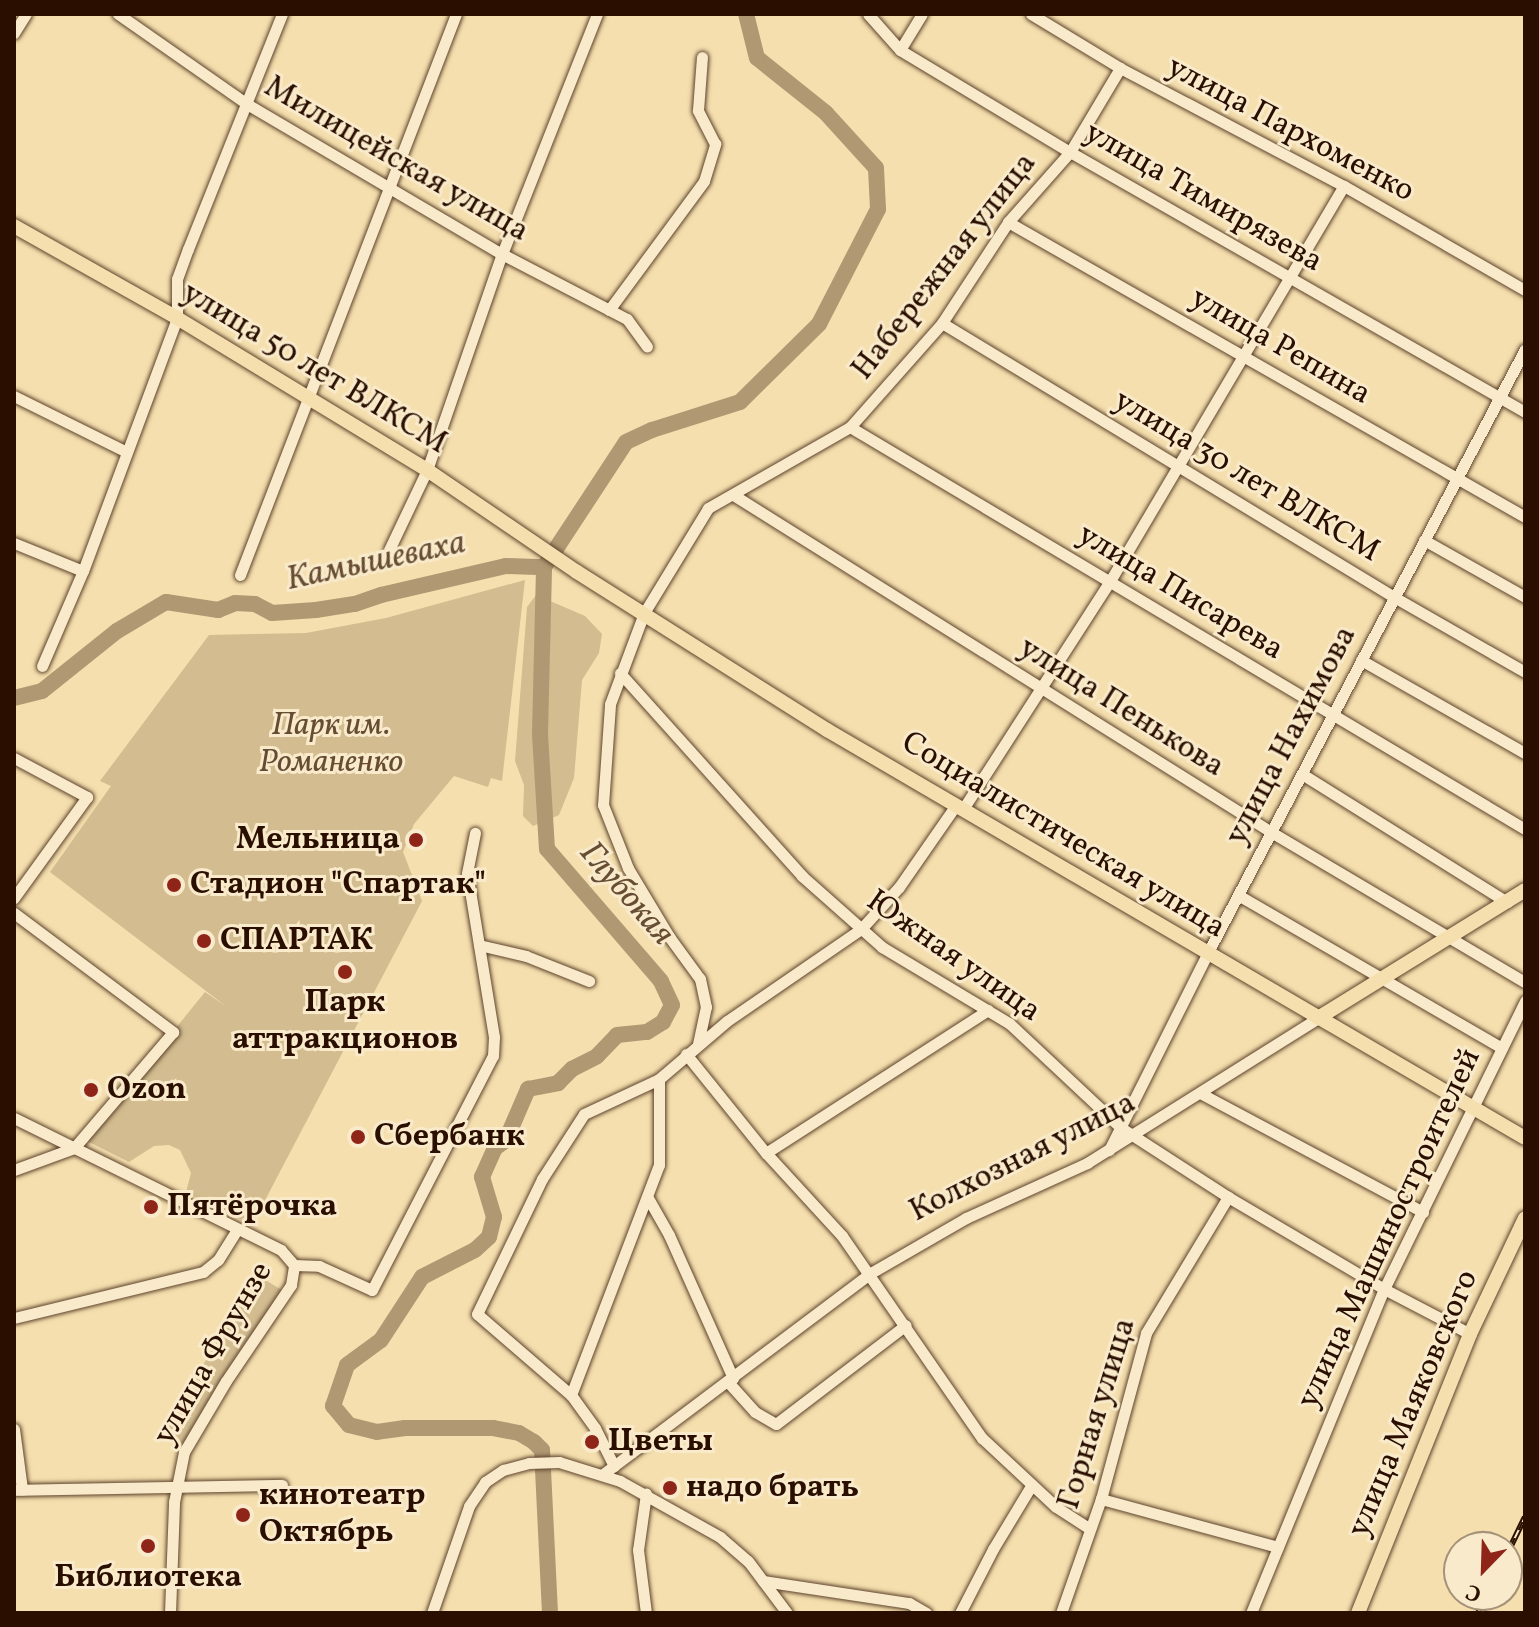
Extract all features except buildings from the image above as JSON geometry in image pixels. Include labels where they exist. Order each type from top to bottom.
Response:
[{"type":"main road","name":"улица 50 лет ВЛКСМ","points":[[14,226],[177,318],[427,470],[577,572]]},
{"type":"main road","name":"Социалистическая улица","points":[[577,572],[827,730],[1525,1138]]},
{"type":"main road","name":"Колхозная улица","points":[[1318,1018],[1525,890]]},
{"type":"main road","name":"улица Маяковского","points":[[1358,1613],[1470,1334],[1525,1218]]},
{"type":"street","points":[[14,33],[26,14]]},
{"type":"street","name":"Милицейская улица","points":[[118,14],[247,104],[502,254],[627,319],[647,347]]},
{"type":"street","points":[[42,666],[83,571],[125,451],[177,318],[177,279],[282,14]]},
{"type":"street","points":[[240,575],[456,14]]},
{"type":"street","points":[[389,550],[427,470],[502,254],[597,14]]},
{"type":"street","name":"улица Тимирязева","points":[[868,14],[900,50],[1070,152],[1525,412]]},
{"type":"street","points":[[900,50],[922,14]]},
{"type":"street","name":"улица Пархоменко","points":[[1031,14],[1120,68],[1344,186],[1525,290]]},
{"type":"street","points":[[609,310],[704,181],[715,144],[698,110],[702,57]]},
{"type":"street","name":"Набережная улица","points":[[698,1044],[706,1007],[700,979],[670,938],[628,868],[605,816],[607,719],[620,673],[644,613],[708,508],[735,496],[850,427],[942,323],[1008,222],[1070,152],[1120,68]]},
{"type":"street","points":[[614,1466],[590,1420],[571,1395],[477,1314],[542,1179],[577,1121],[593,1107],[659,1079],[698,1044],[861,929],[893,895],[960,807],[1110,581],[1344,186]]},
{"type":"street","name":"улица Репина","points":[[1008,222],[1525,517]]},
{"type":"street","name":"улица 30 лет ВЛКСМ","points":[[942,323],[1394,597],[1525,672]]},
{"type":"street","name":"улица Нахимова","points":[[1109,1150],[1207,954],[1525,349]]},
{"type":"street","points":[[14,396],[125,451]]},
{"type":"street","name":"улица Писарева","points":[[850,427],[1525,829]]},
{"type":"street","name":"улица Пенькова","points":[[735,496],[1271,832],[1525,982]]},
{"type":"street","points":[[1424,540],[1525,597]]},
{"type":"street","points":[[14,543],[83,571]]},
{"type":"street","points":[[1361,660],[1525,753]]},
{"type":"street","name":"Южная улица","points":[[620,673],[802,876],[891,954],[1021,1032],[1120,1127],[1228,1197],[1384,1289],[1470,1334]]},
{"type":"street","points":[[14,758],[87,797],[14,898]]},
{"type":"street","points":[[1302,774],[1507,902]]},
{"type":"street","points":[[14,1118],[281,1250],[294,1265],[319,1266],[372,1290],[493,1056],[494,1037],[467,873],[475,833]]},
{"type":"street","points":[[1238,895],[1502,1048]]},
{"type":"street","points":[[14,913],[173,1032],[74,1148],[14,1170]]},
{"type":"street","points":[[479,945],[526,956],[589,981]]},
{"type":"street","name":"улица Машиностроителей","points":[[1251,1613],[1384,1289],[1525,1001]]},
{"type":"street","points":[[766,1153],[988,1010]]},
{"type":"street","name":"Колхозная улица","points":[[603,1474],[869,1274],[918,1243],[1109,1150],[1318,1018]]},
{"type":"street","points":[[686,1054],[766,1153],[842,1236],[982,1438],[1031,1486],[1090,1529]]},
{"type":"street","points":[[571,1395],[648,1198],[660,1148],[659,1079]]},
{"type":"street","points":[[1200,1093],[1423,1212]]},
{"type":"street","name":"Горная улица","points":[[1061,1613],[1101,1499],[1146,1333],[1228,1197]]},
{"type":"street","points":[[648,1198],[669,1235],[731,1380],[755,1412],[776,1424],[906,1325]]},
{"type":"street","points":[[14,1318],[203,1272],[218,1260],[237,1229]]},
{"type":"street","name":"улица Фрунзе","points":[[170,1613],[175,1489],[190,1438],[291,1285],[294,1265]]},
{"type":"street","points":[[14,1429],[18,1490],[282,1485]]},
{"type":"street","points":[[432,1613],[476,1494],[485,1482],[503,1470],[529,1463],[559,1462],[603,1474],[646,1494],[735,1548],[787,1613]]},
{"type":"street","points":[[960,1613],[993,1549],[1031,1486]]},
{"type":"street","points":[[646,1494],[638,1550],[646,1613]]},
{"type":"street","points":[[1101,1499],[1278,1547]]},
{"type":"street","points":[[763,1581],[909,1603],[926,1613]]},
{"type":"green space","name":"Парк им. Романенко","points":[[525,580],[502,781],[491,778],[488,787],[454,776],[414,824],[403,852],[422,901],[252,1225],[186,1192],[191,1173],[180,1150],[169,1145],[154,1146],[129,1162],[85,1140],[205,992],[227,1007],[50,872],[111,786],[100,781],[209,635],[306,633],[386,618]]},
{"type":"green space","points":[[536,595],[585,616],[602,634],[599,653],[582,680],[574,778],[559,815],[533,826],[523,816],[524,785],[515,761],[527,607]]},
{"type":"green space","points":[[257,1275],[282,1290],[188,1447],[163,1432]]},
{"type":"waterway","name":"Глубокая","points":[[550,1613],[542,1450],[534,1442],[519,1433],[493,1428],[405,1428],[377,1432],[349,1425],[333,1406],[347,1365],[381,1340],[422,1277],[475,1250],[489,1237],[494,1217],[482,1177],[495,1148],[506,1140],[528,1089],[558,1083],[572,1069],[597,1056],[617,1035],[647,1032],[663,1022],[672,1005],[661,981],[547,849],[540,733],[544,567],[626,442],[652,430],[740,402],[819,324],[878,209],[876,168],[826,113],[757,58],[746,14]]},
{"type":"waterway","name":"Камышеваха","points":[[14,698],[42,691],[117,631],[166,602],[218,610],[235,603],[255,604],[272,613],[316,610],[355,604],[506,566],[544,567]]},
{"type":"railway","points":[[1518,1531],[1525,1517]]},
{"type":"place","name":"Мельница","points":[[416,840]]},
{"type":"place","name":"Стадион \"Спартак\"","points":[[174,885]]},
{"type":"place","name":"СПАРТАК","points":[[204,941]]},
{"type":"place","name":"Парк аттракционов","points":[[345,972]]},
{"type":"place","name":"Ozon","points":[[91,1090]]},
{"type":"place","name":"Сбербанк","points":[[358,1137]]},
{"type":"place","name":"Пятёрочка","points":[[151,1207]]},
{"type":"place","name":"Цветы","points":[[592,1442]]},
{"type":"place","name":"надо брать","points":[[670,1488]]},
{"type":"place","name":"кинотеатр Октябрь","points":[[243,1515]]},
{"type":"place","name":"Библиотека","points":[[148,1546]]}]
